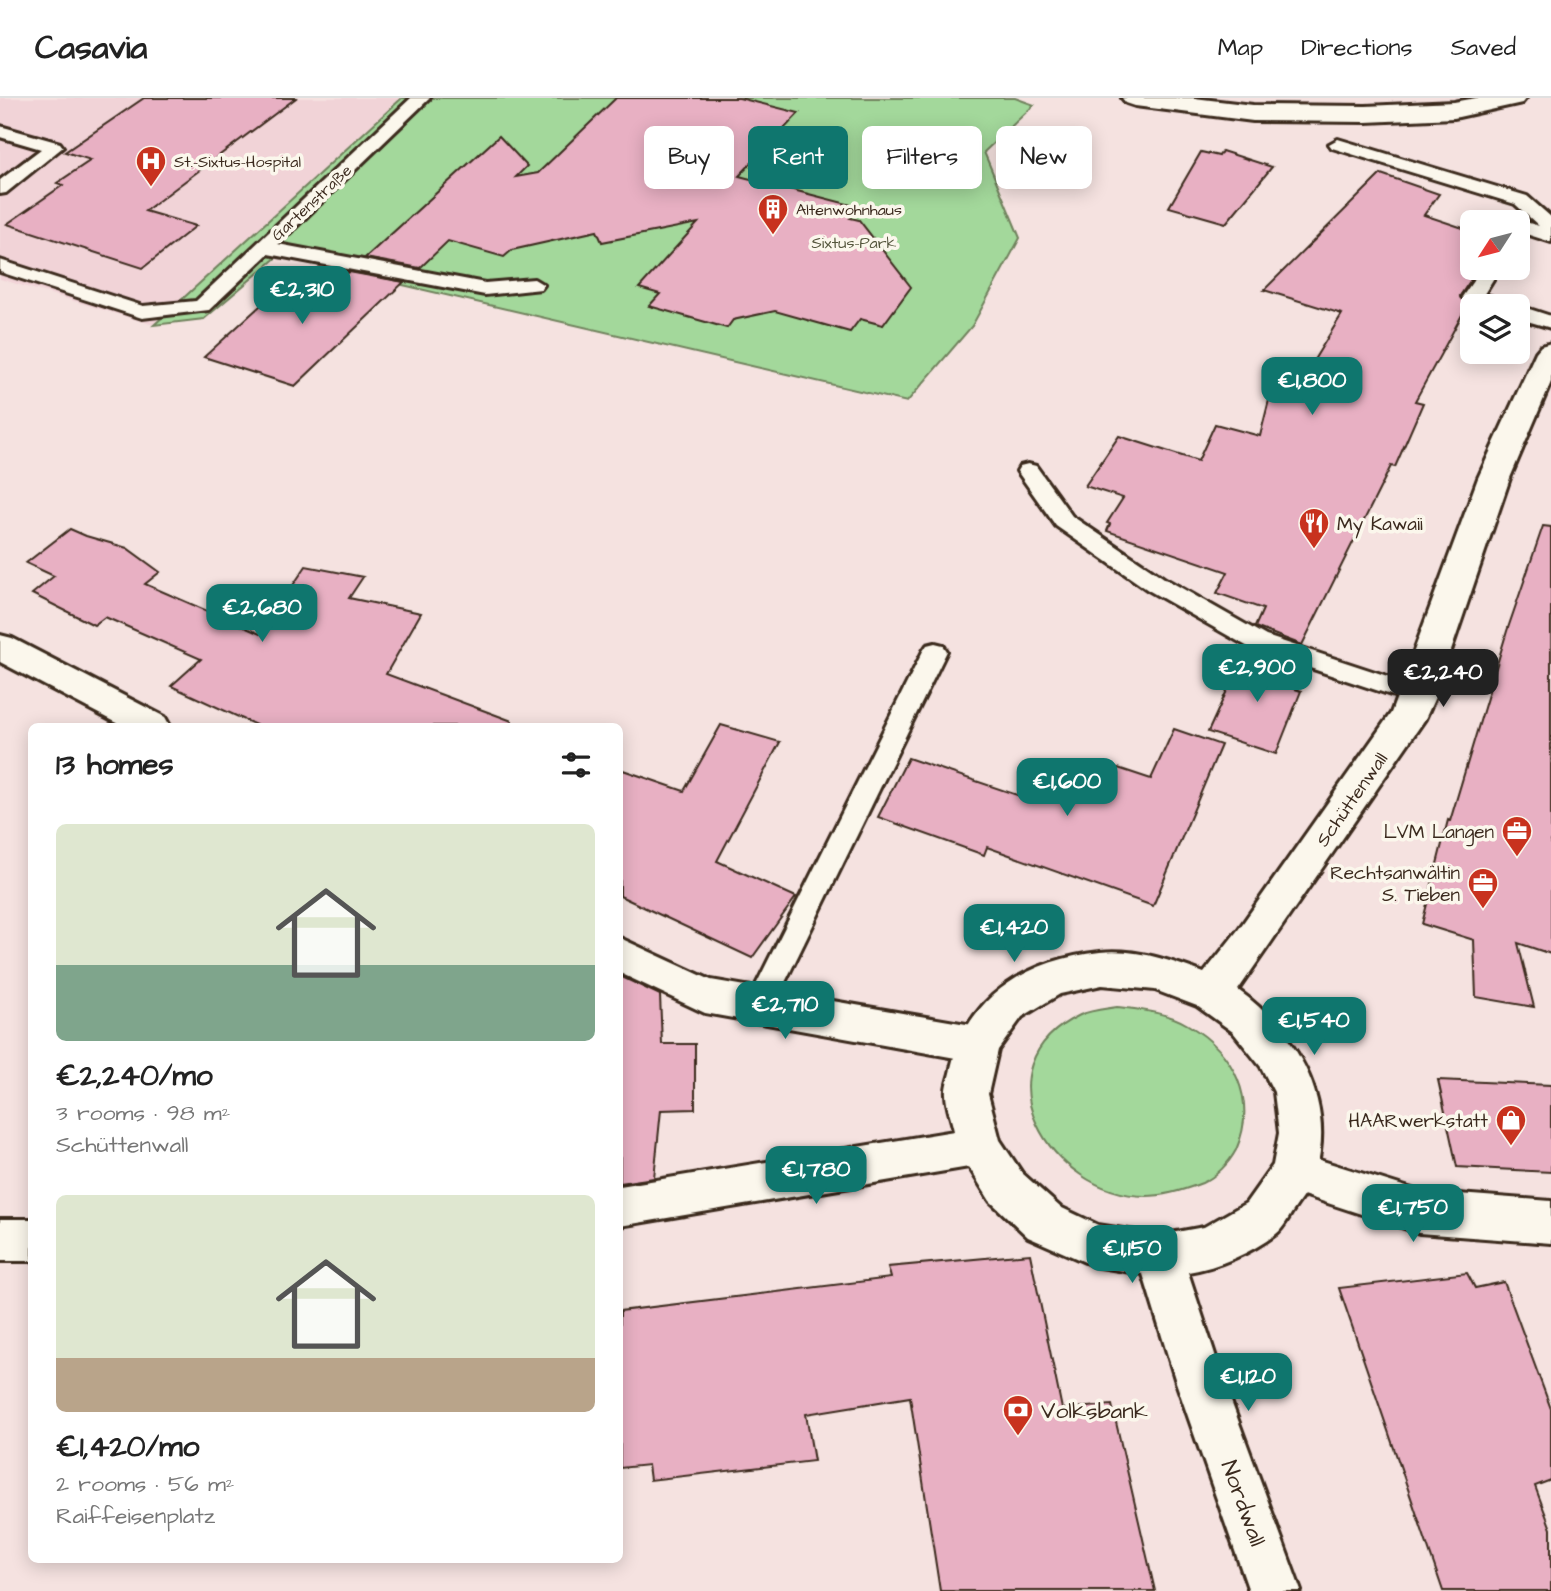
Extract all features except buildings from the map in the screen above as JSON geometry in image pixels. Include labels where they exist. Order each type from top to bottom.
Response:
[{"type":"main road","points":[[1135,98],[1253,113],[1366,114],[1454,110],[1513,98]]},
{"type":"main road","name":"Schüttenwall","points":[[1212,994],[1252,943],[1399,730],[1418,695],[1484,502],[1536,379],[1551,352]]},
{"type":"main road","points":[[0,647],[146,723]]},
{"type":"main road","points":[[623,956],[705,996],[978,1044]]},
{"type":"main road","points":[[1102,968],[1158,973],[1212,994],[1248,1020],[1276,1054],[1295,1092],[1301,1133],[1294,1172],[1262,1218],[1211,1247],[1160,1256],[1094,1245],[1044,1222],[1006,1188],[980,1146],[967,1094],[978,1044],[1007,1005],[1050,979],[1102,968]]},
{"type":"main road","points":[[623,1206],[980,1146]]},
{"type":"main road","points":[[1294,1172],[1419,1212],[1551,1222]]},
{"type":"main road","points":[[0,1240],[28,1240]]},
{"type":"main road","name":"Nordwall","points":[[1160,1256],[1200,1382],[1275,1591]]},
{"type":"lane","name":"Gartenstraße","points":[[0,266],[142,312],[202,306],[421,98]]},
{"type":"lane","points":[[0,131],[54,148],[0,190]]},
{"type":"lane","points":[[1338,144],[1521,200],[1551,227]]},
{"type":"lane","points":[[1530,229],[1551,236]]},
{"type":"lane","points":[[263,247],[485,289],[534,285]]},
{"type":"lane","points":[[1530,315],[1551,322]]},
{"type":"lane","points":[[1028,471],[1064,521],[1156,584],[1258,642],[1418,695]]},
{"type":"lane","points":[[760,1005],[935,651]]},
{"type":"shaded area","name":"St.-Sixtus-Hospital","points":[[0,98],[402,98],[154,325],[0,279]]},
{"type":"green space","name":"Sixtus-Park","points":[[402,98],[1015,98],[1034,105],[1012,126],[996,126],[996,141],[984,152],[996,181],[996,189],[999,189],[1020,238],[972,326],[907,402],[278,256],[204,319],[154,325]]},
{"type":"green space","points":[[1117,1007],[1163,1014],[1188,1025],[1218,1049],[1238,1079],[1244,1113],[1236,1150],[1222,1169],[1202,1183],[1153,1196],[1111,1190],[1080,1174],[1055,1152],[1037,1124],[1029,1094],[1032,1065],[1048,1037],[1080,1015]]},
{"type":"place","name":"St.-Sixtus-Hospital","points":[[151,188]]},
{"type":"place","name":"Altenwohnhaus","points":[[773,236]]},
{"type":"place","name":"My Kawaii","points":[[1314,550]]},
{"type":"place","name":"LVM Langen","points":[[1517,858]]},
{"type":"place","name":"Rechtsanwältin S. Tieben","points":[[1483,910]]},
{"type":"place","name":"HAARwerkstatt","points":[[1511,1147]]},
{"type":"place","name":"Volksbank","points":[[1018,1437]]}]
